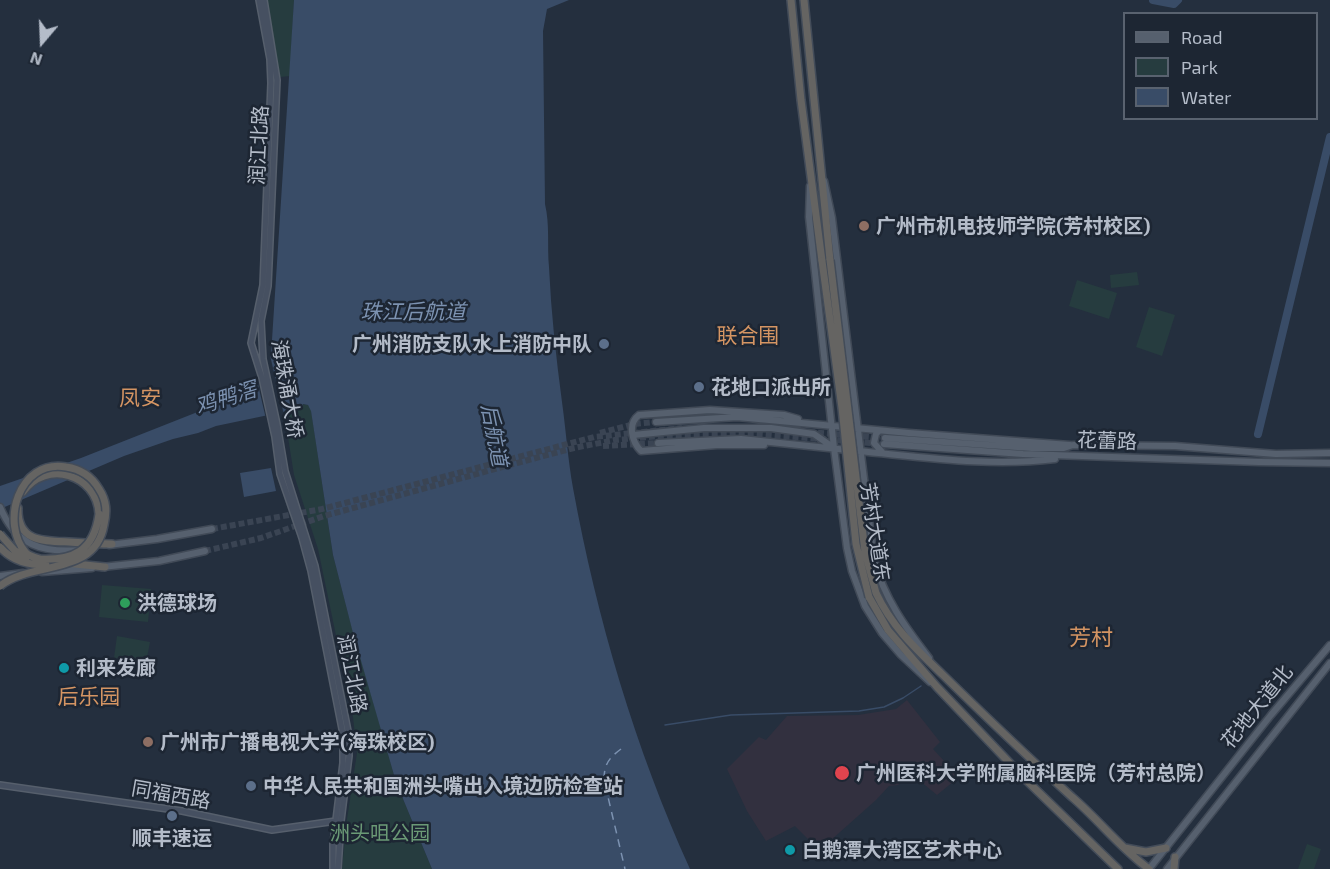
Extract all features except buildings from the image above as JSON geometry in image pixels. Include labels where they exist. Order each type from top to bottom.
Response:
[{"type":"highway","name":"芳村大道东","points":[[791,0],[811,176],[826,261]]},
{"type":"highway","name":"芳村大道东","points":[[804,0],[821,175],[826,261],[856,544],[873,595],[888,630],[937,687]]},
{"type":"highway","points":[[0,586],[17,575],[66,565],[79,559],[99,541],[106,515],[105,503],[99,488],[87,476],[71,468],[54,466],[37,470],[24,479],[15,491],[8,515],[13,538],[25,553],[43,560],[105,567]]},
{"type":"highway","points":[[0,534],[9,546],[23,556],[32,559],[63,558],[78,553],[90,542],[98,526],[99,509],[94,494],[83,482],[72,476],[56,473],[39,478],[25,488],[19,499],[18,519],[24,530],[34,538],[47,542],[66,542],[112,544]]},
{"type":"highway","points":[[66,542],[104,537]]},
{"type":"highway","points":[[0,547],[16,560],[35,565],[61,564],[79,559]]},
{"type":"highway","name":"芳村大道东","points":[[873,595],[900,632],[943,675]]},
{"type":"highway","points":[[943,675],[1074,798],[1116,842],[1149,869]]},
{"type":"highway","points":[[937,687],[1109,865],[1118,869]]},
{"type":"highway","points":[[1116,842],[1140,852],[1152,852],[1166,848]]},
{"type":"highway","points":[[1174,869],[1175,857]]},
{"type":"main road","name":"润江北路","points":[[259,0],[270,59],[271,83],[264,293]]},
{"type":"main road","name":"润江北路","points":[[264,0],[277,80],[264,293]]},
{"type":"main road","name":"芳村大道东","points":[[821,175],[830,204],[872,548],[880,581],[899,618],[943,675]]},
{"type":"main road","name":"芳村大道东","points":[[811,176],[809,217],[846,548],[862,600],[888,641],[924,678],[937,687]]},
{"type":"main road","name":"海珠涌大桥","points":[[264,293],[251,343],[262,378],[275,436],[280,474],[289,491]]},
{"type":"main road","name":"海珠涌大桥","points":[[264,293],[261,321],[263,359],[278,424],[289,491]]},
{"type":"main road","points":[[828,383],[851,380]]},
{"type":"main road","points":[[813,423],[784,415],[698,410],[639,415],[633,422],[633,435],[636,446],[641,452],[724,444],[830,450],[834,448]]},
{"type":"main road","points":[[656,422],[737,417],[879,431],[1074,445]]},
{"type":"main road","points":[[633,435],[720,428],[780,428],[814,434],[834,448]]},
{"type":"main road","points":[[879,431],[874,443],[883,453]]},
{"type":"main road","points":[[658,443],[741,440],[1017,463],[1073,456]]},
{"type":"main road","name":"花蕾路","points":[[1330,453],[1276,454],[1149,446],[1074,445],[1064,448],[1032,448],[885,441],[1073,456],[1330,463]]},
{"type":"main road","points":[[1149,446],[1149,458]]},
{"type":"main road","name":"润江北路","points":[[289,491],[311,572],[343,734],[344,753],[333,869]]},
{"type":"main road","points":[[0,508],[19,535],[38,548],[55,551],[80,550],[212,529]]},
{"type":"main road","points":[[0,576],[159,561],[205,551]]},
{"type":"main road","name":"花地大道北","points":[[1149,869],[1271,715],[1330,645]]},
{"type":"main road","name":"花地大道北","points":[[1167,869],[1330,663]]},
{"type":"main road","name":"同福西路","points":[[0,785],[182,811],[272,830],[338,820]]},
{"type":"main road","name":"润江北路","points":[[338,820],[338,869]]},
{"type":"shaded area","name":"广州医科大学附属脑科医院（芳村总院）","points":[[907,700],[940,742],[933,749],[959,777],[937,795],[920,781],[909,776],[898,785],[889,786],[821,849],[795,826],[766,841],[747,811],[727,769],[759,737],[766,740],[787,716],[858,715],[896,709]]},
{"type":"green space","points":[[267,0],[294,0],[290,76],[280,77]]},
{"type":"green space","points":[[1137,272],[1139,285],[1111,288],[1110,275]]},
{"type":"green space","points":[[1077,280],[1117,293],[1109,319],[1069,306]]},
{"type":"green space","points":[[1149,307],[1175,315],[1162,356],[1136,347]]},
{"type":"green space","name":"洲头咀公园","points":[[302,404],[308,405],[311,410],[333,555],[348,613],[396,782],[432,869],[342,869],[357,753],[353,717],[318,549],[294,475],[284,412],[302,408]]},
{"type":"green space","name":"洪德球场","points":[[102,585],[151,589],[148,622],[99,617]]},
{"type":"green space","points":[[117,636],[150,642],[146,663],[114,658]]},
{"type":"green space","points":[[1307,844],[1321,849],[1314,869],[1298,869]]},
{"type":"water","name":"珠江后航道","points":[[294,0],[569,0],[547,9],[543,31],[548,259],[570,467],[594,586],[620,682],[652,777],[690,869],[432,869],[396,782],[353,633],[333,555],[311,411],[308,405],[303,404],[302,408],[216,426],[173,439],[124,456],[0,509],[0,486],[81,458],[233,398],[255,380],[267,363],[271,355]]},
{"type":"water","points":[[271,468],[276,491],[244,497],[240,473]]},
{"type":"pier","points":[[269,351],[284,415],[266,419],[256,376]]},
{"type":"waterway","points":[[1153,0],[1174,4],[1178,0]]},
{"type":"waterway","points":[[1258,434],[1330,137]]},
{"type":"waterway","points":[[665,725],[731,715],[859,711],[884,707],[921,686]]},
{"type":"ferry route","points":[[621,749],[608,762],[604,780],[625,869]]},
{"type":"tunnel","points":[[600,433],[634,424],[656,422]]},
{"type":"tunnel","points":[[212,529],[322,509],[594,437],[682,428]]},
{"type":"tunnel","points":[[809,432],[885,438]]},
{"type":"tunnel","points":[[205,551],[261,538],[324,516],[513,464],[615,440],[672,435],[756,434],[884,444]]},
{"type":"tunnel","points":[[603,446],[658,443]]},
{"type":"place","name":"广州市机电技师学院(芳村校区)","points":[[864,226]]},
{"type":"place","name":"广州消防支队水上消防中队","points":[[604,344]]},
{"type":"place","name":"花地口派出所","points":[[699,387]]},
{"type":"place","name":"洪德球场","points":[[125,603]]},
{"type":"place","name":"利来发廊","points":[[64,668]]},
{"type":"place","name":"广州市广播电视大学(海珠校区)","points":[[148,742]]},
{"type":"place","name":"广州医科大学附属脑科医院（芳村总院）","points":[[842,773]]},
{"type":"place","name":"中华人民共和国洲头嘴出入境边防检查站","points":[[251,786]]},
{"type":"place","name":"顺丰速运","points":[[172,816]]},
{"type":"place","name":"白鹅潭大湾区艺术中心","points":[[790,850]]},
{"type":"district","name":"联合围","points":[[748,336]]},
{"type":"district","name":"凤安","points":[[140,398]]},
{"type":"district","name":"芳村","points":[[1091,638]]},
{"type":"district","name":"后乐园","points":[[89,697]]},
{"type":"water label","name":"鸡鸭滘","points":[[226,398]]},
{"type":"water label","name":"后航道","points":[[494,435]]}]
